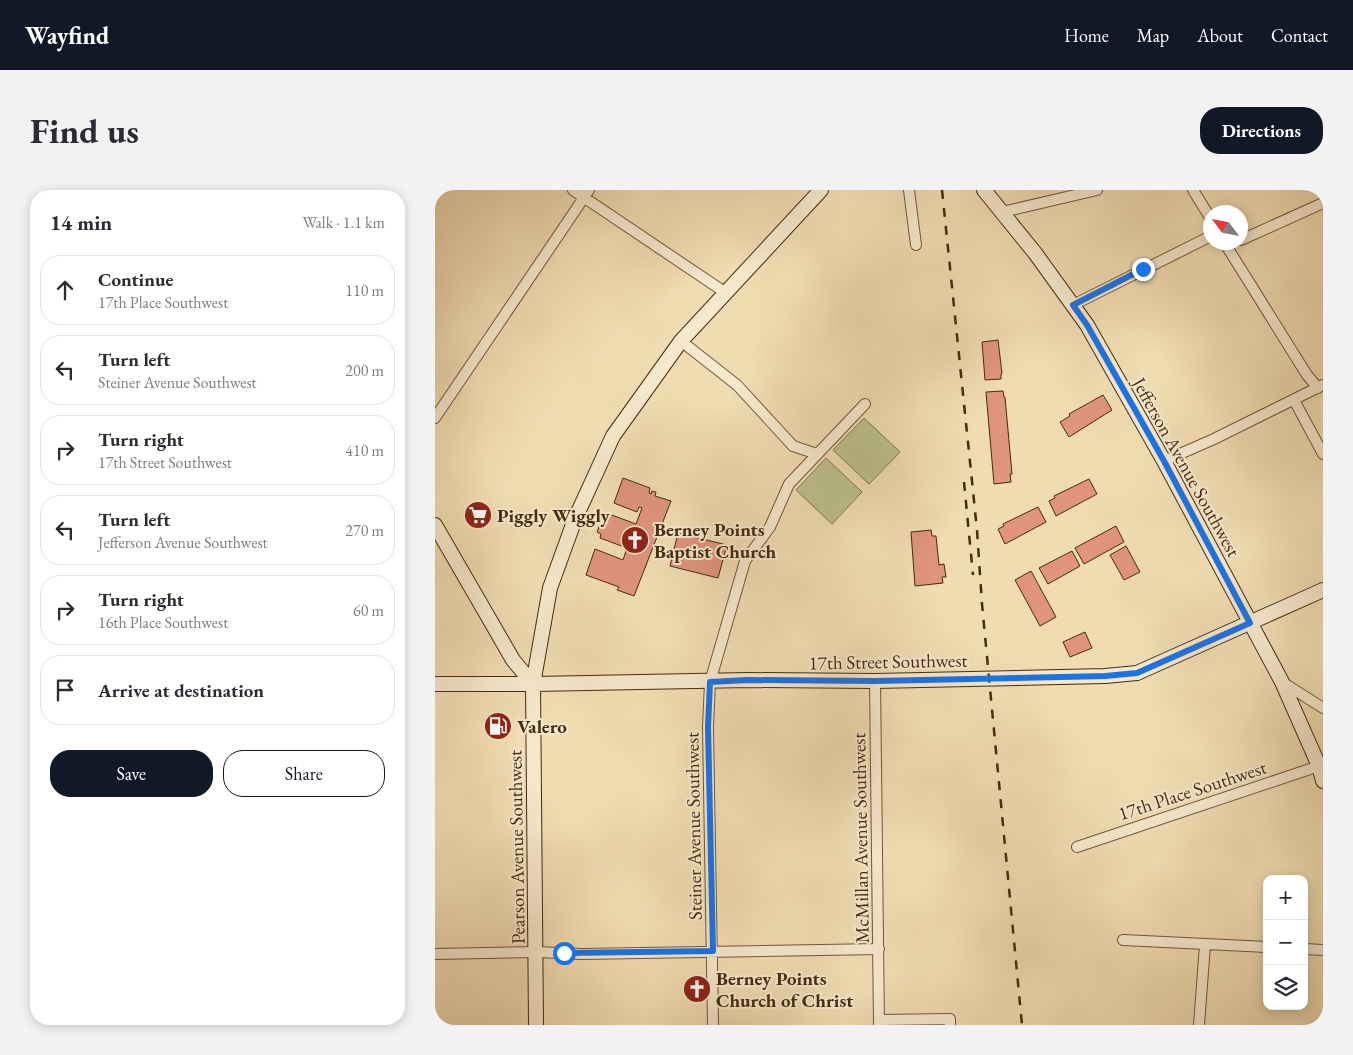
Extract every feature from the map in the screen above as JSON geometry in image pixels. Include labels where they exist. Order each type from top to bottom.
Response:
[{"type":"street","points":[[573,190],[586,194],[726,293]]},
{"type":"street","name":"Pearson Avenue Southwest","points":[[536,1025],[537,952],[533,684],[550,588],[575,519],[613,436],[681,341],[821,190]]},
{"type":"street","points":[[909,190],[916,245]]},
{"type":"street","name":"Jefferson Avenue Southwest","points":[[984,190],[1035,253],[1087,325],[1164,461],[1282,682],[1319,766],[1323,781]]},
{"type":"street","points":[[1001,212],[1097,190]]},
{"type":"street","points":[[1193,190],[1203,207]]},
{"type":"street","points":[[435,418],[586,194]]},
{"type":"street","points":[[1248,237],[1323,203]]},
{"type":"street","points":[[1073,305],[1203,240]]},
{"type":"street","points":[[1164,461],[1321,387],[1307,375],[1233,250]]},
{"type":"street","points":[[681,341],[737,385],[793,446],[817,454]]},
{"type":"street","points":[[1294,400],[1323,454]]},
{"type":"street","name":"Steiner Avenue Southwest","points":[[713,1025],[708,727],[710,682],[745,561],[770,527],[789,484],[865,404]]},
{"type":"street","points":[[435,525],[513,660],[533,684]]},
{"type":"street","name":"17th Street Southwest","points":[[435,684],[710,682],[748,680],[875,681],[1105,676],[1137,673],[1323,590]]},
{"type":"street","name":"McMillan Avenue Southwest","points":[[875,681],[879,1023]]},
{"type":"street","points":[[1282,682],[1323,708]]},
{"type":"street","name":"17th Place Southwest","points":[[1077,847],[1319,766]]},
{"type":"street","points":[[1123,940],[1263,947]]},
{"type":"street","points":[[1199,1025],[1205,945]]},
{"type":"street","points":[[435,954],[537,952],[581,954],[879,949]]},
{"type":"street","points":[[1308,949],[1323,950]]},
{"type":"street","points":[[879,1023],[950,1022]]},
{"type":"green space","points":[[864,418],[900,452],[869,484],[833,450]]},
{"type":"green space","points":[[826,458],[862,492],[832,524],[796,490]]},
{"type":"building","points":[[998,340],[1001,379],[985,380],[982,342]]},
{"type":"building","points":[[1003,391],[1012,474],[1010,474],[1011,482],[994,484],[986,392]]},
{"type":"building","points":[[1103,395],[1112,410],[1069,437],[1060,422],[1070,416],[1069,414]]},
{"type":"building","points":[[623,478],[650,488],[649,493],[651,494],[652,491],[656,492],[655,496],[671,501],[634,596],[617,590],[619,587],[586,575],[595,549],[623,560],[627,548],[600,538],[601,534],[597,532],[603,516],[607,518],[609,514],[636,524],[642,508],[639,507],[637,512],[614,503]]},
{"type":"building","points":[[1089,479],[1097,494],[1056,516],[1049,501],[1055,498],[1054,496]]},
{"type":"building","points":[[1038,507],[1046,522],[1005,544],[998,529],[1004,526],[1003,524]]},
{"type":"building","points":[[1116,526],[1124,542],[1084,564],[1075,548]]},
{"type":"building","points":[[931,530],[932,536],[936,536],[939,565],[944,564],[946,577],[942,577],[943,583],[915,586],[911,532]]},
{"type":"building","points":[[678,533],[727,545],[718,578],[670,566]]},
{"type":"building","points":[[1126,546],[1140,572],[1124,580],[1110,555]]},
{"type":"building","points":[[1072,551],[1080,566],[1048,584],[1039,568]]},
{"type":"building","points":[[1031,571],[1056,617],[1040,626],[1015,580]]},
{"type":"building","points":[[1085,632],[1092,648],[1070,657],[1063,642]]},
{"type":"railway","points":[[942,190],[977,530],[982,604],[1022,1025]]},
{"type":"railway","points":[[964,482],[973,575]]},
{"type":"place","name":"Piggly Wiggly","points":[[478,515]]},
{"type":"place","name":"Berney Points Baptist Church","points":[[635,540]]},
{"type":"place","name":"Valero","points":[[498,726]]},
{"type":"place","name":"Berney Points Church of Christ","points":[[697,989]]},
{"type":"route","points":[[564,953],[713,951],[708,727],[710,682],[748,680],[875,681],[1105,676],[1137,673],[1250,623],[1164,461],[1087,325],[1073,305],[1143,269]]}]
